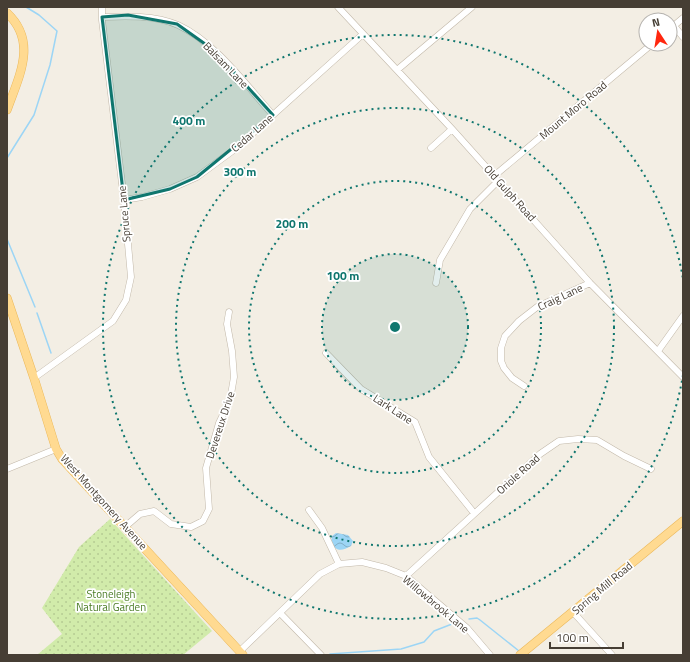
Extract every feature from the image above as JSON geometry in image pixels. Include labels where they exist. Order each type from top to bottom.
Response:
[{"type":"main road","points":[[7,13],[15,21],[20,30],[25,50],[23,64],[7,110]]},
{"type":"main road","name":"West Montgomery Avenue","points":[[7,298],[56,449],[62,459],[126,526],[241,653]]},
{"type":"main road","name":"Spring Mill Road","points":[[520,655],[683,521]]},
{"type":"street","name":"Spruce Lane","points":[[34,378],[113,321],[126,300],[131,277],[124,200],[102,7]]},
{"type":"street","name":"Old Gulph Road","points":[[338,7],[452,129],[590,283],[683,377]]},
{"type":"street","points":[[397,70],[468,8]]},
{"type":"street","name":"Balsam Lane","points":[[102,17],[128,15],[177,24],[200,38],[216,51],[273,115]]},
{"type":"street","name":"Cedar Lane","points":[[124,200],[142,197],[170,189],[197,177],[235,149],[363,34]]},
{"type":"street","name":"Mount Moro Road","points":[[436,283],[440,260],[470,209],[496,178],[643,52]]},
{"type":"street","points":[[432,148],[452,129]]},
{"type":"street","name":"Craig Lane","points":[[524,386],[512,378],[504,368],[500,353],[501,344],[505,336],[519,321],[537,307],[590,283]]},
{"type":"street","name":"Devereux Drive","points":[[126,526],[140,514],[154,511],[171,524],[191,527],[203,522],[209,508],[206,468],[220,423],[230,400],[234,378],[232,351],[227,324],[229,312]]},
{"type":"street","points":[[658,351],[683,316]]},
{"type":"street","name":"Lark Lane","points":[[326,353],[361,388],[415,422],[429,457],[474,513]]},
{"type":"street","name":"Oriole Road","points":[[406,576],[540,454],[559,441],[578,439],[597,440],[624,456],[652,469]]},
{"type":"street","points":[[7,469],[56,449]]},
{"type":"street","points":[[309,510],[322,528],[339,564]]},
{"type":"street","name":"Willowbrook Lane","points":[[241,653],[320,574],[339,564],[362,562],[386,568],[406,576],[467,628],[490,655]]},
{"type":"street","points":[[573,612],[612,655]]},
{"type":"street","points":[[280,613],[321,655]]},
{"type":"highlighted area","points":[[128,15],[177,24],[215,51],[273,115],[197,177],[170,189],[124,200],[102,17]]},
{"type":"green space","name":"Stoneleigh Natural Garden","points":[[110,519],[212,631],[183,655],[37,655],[62,634],[42,608],[79,547]]},
{"type":"water","points":[[336,533],[348,535],[353,541],[351,546],[342,550],[335,548],[331,543],[332,536]]},
{"type":"waterway","points":[[7,158],[34,115],[50,65],[57,31],[39,15],[26,7]]},
{"type":"waterway","points":[[7,239],[35,307]]},
{"type":"waterway","points":[[37,313],[51,353]]},
{"type":"waterway","points":[[469,619],[477,618],[519,651]]},
{"type":"waterway","points":[[330,654],[401,649],[424,642],[434,631],[452,624]]}]
